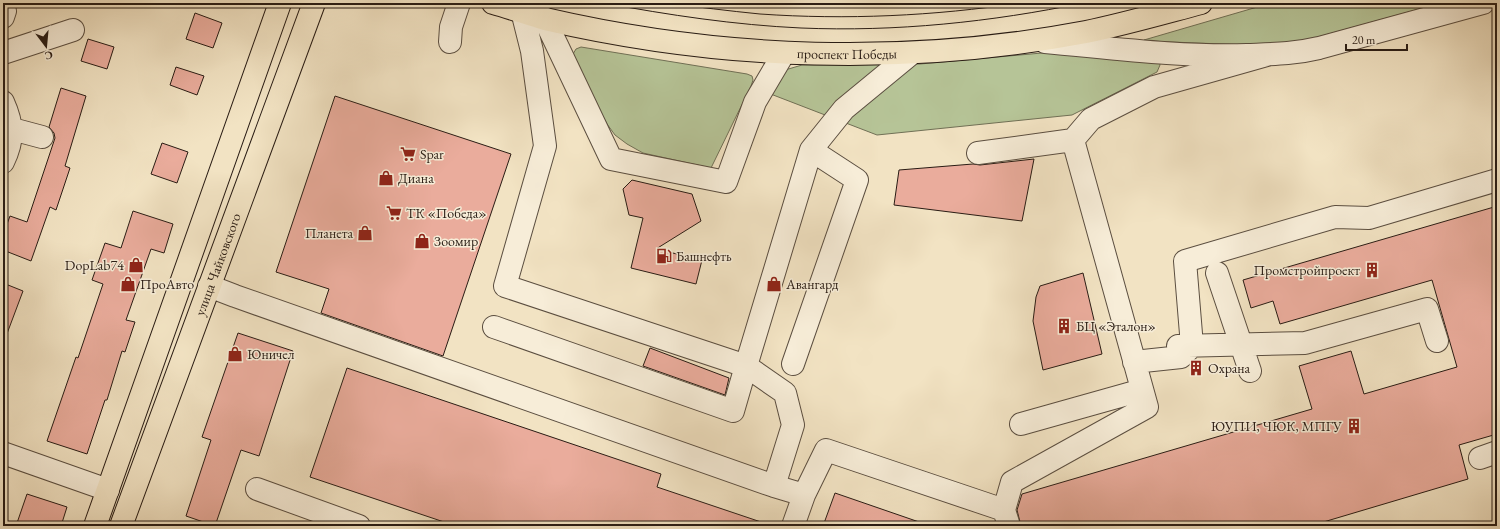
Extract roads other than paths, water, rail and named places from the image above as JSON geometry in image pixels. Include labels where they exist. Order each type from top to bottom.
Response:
[{"type":"main road","name":"улица Чайковского","points":[[95,526],[280,3]]},
{"type":"main road","name":"улица Чайковского","points":[[121,526],[314,3]]},
{"type":"main road","name":"проспект Победы","points":[[493,3],[544,18],[642,37],[715,48],[853,55],[912,53],[987,47],[1086,32],[1139,20],[1201,3]]},
{"type":"street","points":[[450,42],[450,27],[459,3]]},
{"type":"street","points":[[1030,40],[1180,55],[1294,54],[1483,3]]},
{"type":"street","points":[[522,11],[532,51],[545,146],[505,286],[746,366],[785,393],[793,425],[774,486]]},
{"type":"street","points":[[544,18],[611,159],[726,182],[754,102],[784,52]]},
{"type":"street","points":[[3,53],[74,30]]},
{"type":"street","points":[[494,327],[733,411],[811,150],[844,109],[912,53]]},
{"type":"street","points":[[978,153],[1073,140],[1091,119],[1154,87],[1171,75],[1173,61],[1180,55]]},
{"type":"street","points":[[1154,87],[1267,55]]},
{"type":"street","points":[[3,102],[8,112],[12,129],[9,146],[3,162]]},
{"type":"street","points":[[12,129],[42,137]]},
{"type":"street","points":[[793,526],[804,495],[826,450],[1007,518],[1012,482],[1147,407],[1073,140]]},
{"type":"street","points":[[793,364],[857,180],[811,150]]},
{"type":"street","points":[[1192,346],[1185,261],[1335,217],[1368,218],[1497,180]]},
{"type":"street","points":[[1217,273],[1250,371]]},
{"type":"street","points":[[209,286],[774,486],[804,495]]},
{"type":"street","points":[[1134,362],[1181,357],[1192,346],[1305,343],[1427,309],[1437,341]]},
{"type":"street","points":[[1021,424],[1142,390]]},
{"type":"street","points":[[3,453],[108,490]]},
{"type":"street","points":[[257,489],[359,526]]},
{"type":"tram line","points":[[604,3],[727,22],[776,27],[837,29],[908,27],[943,24],[1048,10],[1083,3]]},
{"type":"tram line","points":[[667,3],[760,14],[825,17],[923,14],[1020,3]]},
{"type":"place","name":"Spar","points":[[408,154]]},
{"type":"place","name":"Диана","points":[[386,178]]},
{"type":"place","name":"ТК «Победа»","points":[[394,213]]},
{"type":"place","name":"Планета","points":[[365,233]]},
{"type":"place","name":"Зоомир","points":[[422,241]]},
{"type":"place","name":"Башнефть","points":[[664,256]]},
{"type":"place","name":"DopLab74","points":[[136,265]]},
{"type":"place","name":"Промстройпроект","points":[[1372,270]]},
{"type":"place","name":"ПроАвто","points":[[128,284]]},
{"type":"place","name":"Авангард","points":[[774,284]]},
{"type":"place","name":"БЦ «Эталон»","points":[[1064,326]]},
{"type":"place","name":"Юничел","points":[[235,354]]},
{"type":"place","name":"Охрана","points":[[1196,368]]},
{"type":"place","name":"ЮУПИ, ЧЮК, МПГУ","points":[[1354,426]]}]
